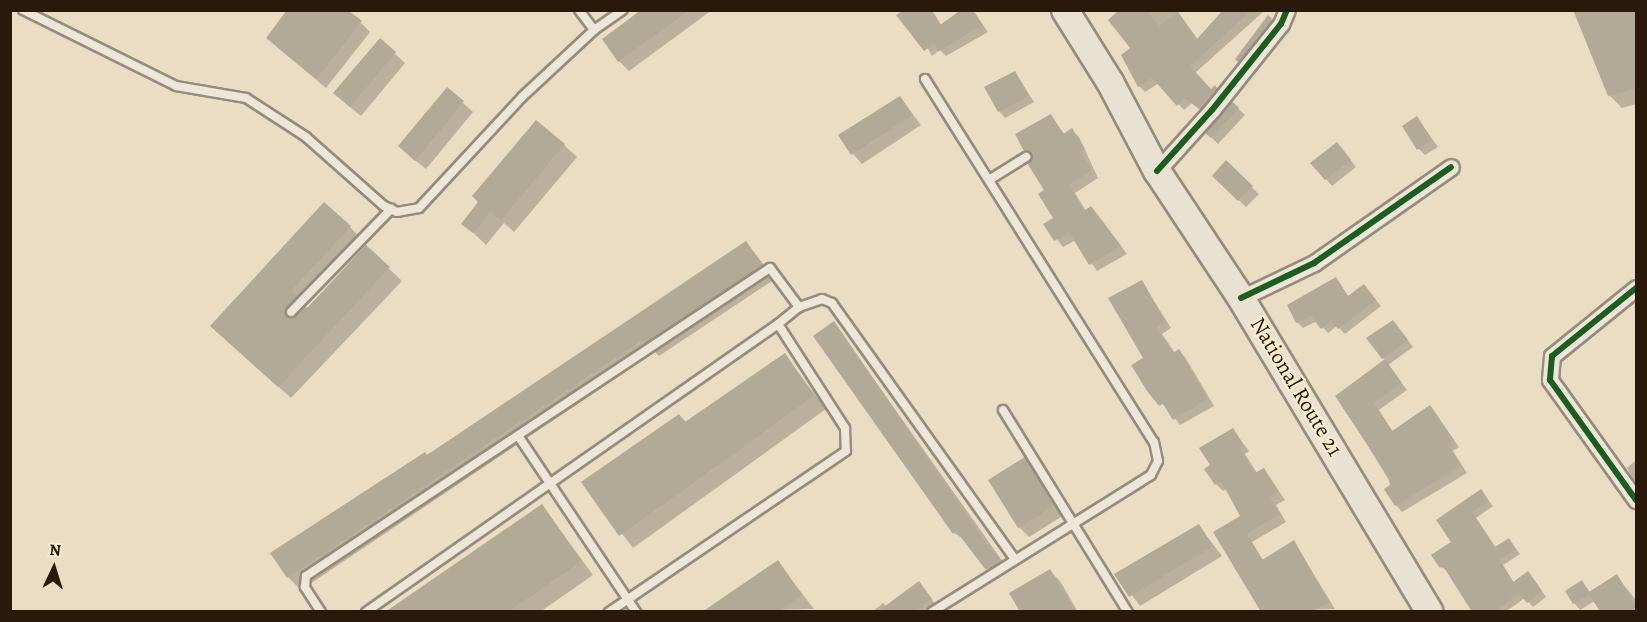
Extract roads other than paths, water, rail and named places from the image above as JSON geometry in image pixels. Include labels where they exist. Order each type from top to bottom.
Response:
[{"type":"highway","name":"National Route 21","points":[[1065,10],[1110,82],[1156,171],[1241,298],[1430,612]]},
{"type":"street","points":[[1156,171],[1212,110],[1287,10]]},
{"type":"street","points":[[1241,298],[1314,263],[1451,167]]},
{"type":"street","points":[[1636,288],[1552,356],[1550,380],[1636,500]]},
{"type":"lane","points":[[23,10],[176,86],[246,98],[306,137],[391,209],[409,212],[419,208],[522,97],[594,30],[623,10]]},
{"type":"lane","points":[[579,10],[594,30]]},
{"type":"lane","points":[[925,79],[1158,453],[1151,475],[932,612]]},
{"type":"lane","points":[[989,180],[1026,158]]},
{"type":"lane","points":[[291,312],[391,209]]},
{"type":"lane","points":[[321,612],[305,587],[306,576],[519,437],[770,268],[799,308]]},
{"type":"lane","points":[[366,612],[799,308],[822,299],[832,303],[1015,560]]},
{"type":"lane","points":[[609,612],[846,451],[845,428],[778,324]]},
{"type":"lane","points":[[1003,410],[1128,612]]},
{"type":"lane","points":[[519,437],[636,612]]}]
